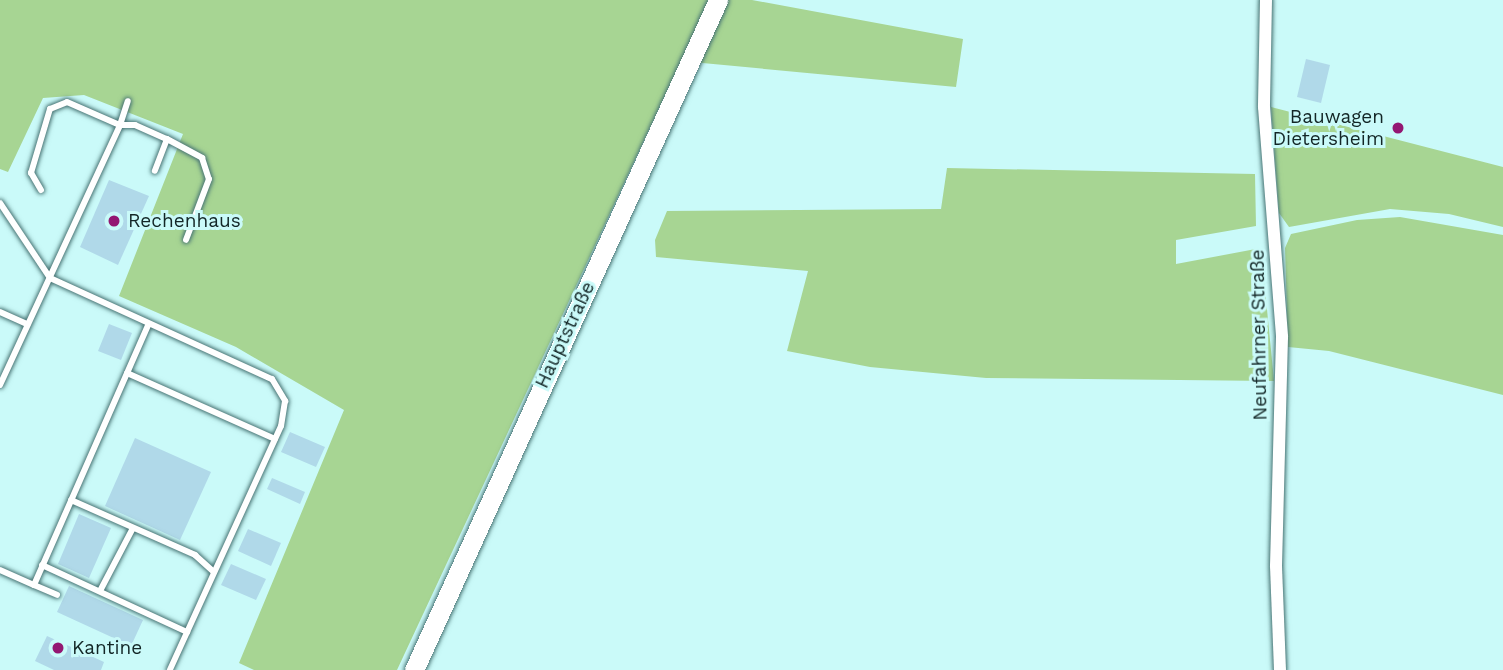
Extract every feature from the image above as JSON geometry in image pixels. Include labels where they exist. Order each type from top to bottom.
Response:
[{"type":"main road","name":"Hauptstraße","points":[[414,670],[718,0]]},
{"type":"street","name":"Neufahrner Straße","points":[[1266,0],[1264,107],[1282,337],[1276,566],[1280,670]]},
{"type":"lane","points":[[0,385],[120,125],[128,101]]},
{"type":"lane","points":[[41,190],[31,173],[50,109],[67,102],[120,125],[135,125],[202,158],[209,179],[186,240]]},
{"type":"lane","points":[[155,171],[167,139]]},
{"type":"lane","points":[[0,203],[50,278],[148,325],[272,379],[285,401],[275,439],[170,670]]},
{"type":"lane","points":[[0,312],[27,324]]},
{"type":"lane","points":[[34,585],[148,325]]},
{"type":"lane","points":[[127,373],[275,439]]},
{"type":"lane","points":[[71,500],[195,555],[215,572]]},
{"type":"lane","points":[[100,592],[133,527]]},
{"type":"lane","points":[[42,565],[187,632]]},
{"type":"lane","points":[[0,570],[57,595]]},
{"type":"green space","points":[[0,0],[752,0],[963,39],[956,87],[681,61],[397,670],[254,670],[239,663],[344,410],[236,347],[119,296],[183,134],[84,95],[43,98],[8,172],[0,169]]},
{"type":"green space","points":[[1271,107],[1503,167],[1503,227],[1449,214],[1390,209],[1289,227],[1279,213]]},
{"type":"green space","points":[[947,168],[1255,174],[1256,226],[1176,240],[1176,264],[1261,248],[1274,381],[986,378],[870,367],[787,351],[808,271],[656,257],[655,240],[667,211],[941,209]]},
{"type":"green space","points":[[1400,217],[1503,235],[1503,395],[1329,351],[1288,347],[1285,248],[1291,234],[1357,220]]},
{"type":"building","points":[[1306,59],[1330,65],[1321,103],[1297,97]]},
{"type":"building","name":"Rechenhaus","points":[[109,180],[149,196],[118,265],[80,247]]},
{"type":"building","points":[[109,324],[132,333],[121,360],[98,351]]},
{"type":"building","points":[[290,432],[325,447],[316,467],[281,452]]},
{"type":"building","points":[[135,438],[211,472],[180,540],[105,506]]},
{"type":"building","points":[[272,478],[305,492],[300,504],[267,489]]},
{"type":"building","points":[[79,514],[111,528],[89,578],[58,564]]},
{"type":"building","points":[[248,529],[281,543],[271,566],[238,551]]},
{"type":"building","points":[[231,564],[266,579],[256,600],[221,585]]},
{"type":"building","points":[[69,586],[143,620],[131,646],[57,612]]},
{"type":"building","name":"Kantine","points":[[47,636],[104,662],[101,670],[54,670],[35,661]]},
{"type":"place","name":"Bauwagen Dietersheim","points":[[1398,128]]},
{"type":"place","name":"Rechenhaus","points":[[114,221]]},
{"type":"place","name":"Kantine","points":[[58,648]]}]
